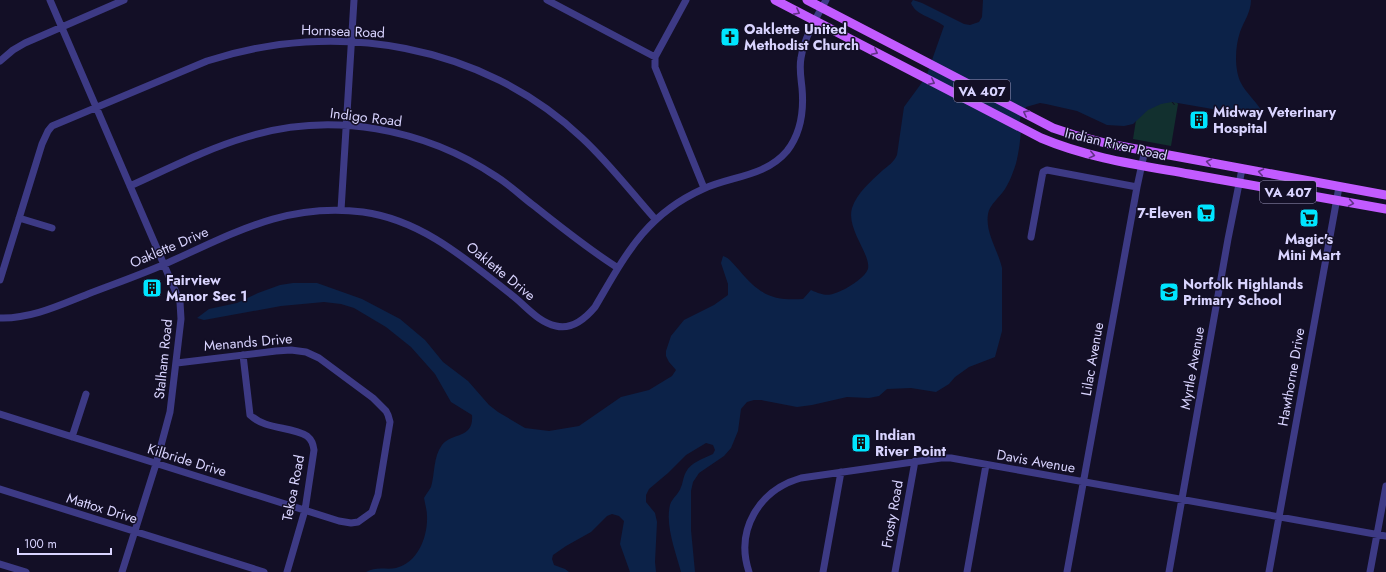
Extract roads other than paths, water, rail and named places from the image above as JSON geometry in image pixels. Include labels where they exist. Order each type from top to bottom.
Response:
[{"type":"main road","name":"Indian River Road","points":[[775,0],[1054,144],[1078,152],[1142,166],[1386,209]]},
{"type":"main road","name":"Indian River Road","points":[[807,0],[824,4],[904,51],[1061,131],[1091,140],[1386,195]]},
{"type":"street","name":"Stalham Road","points":[[50,0],[180,302],[181,310],[177,363],[170,412],[156,464],[122,572]]},
{"type":"street","points":[[0,61],[13,50],[25,43],[124,0]]},
{"type":"street","points":[[341,210],[354,0]]},
{"type":"street","points":[[547,0],[655,57]]},
{"type":"street","points":[[686,0],[655,57],[655,67],[704,188]]},
{"type":"street","name":"Oaklette Drive","points":[[0,318],[22,317],[47,310],[164,264],[243,229],[272,218],[305,212],[341,210],[364,212],[389,218],[422,230],[443,242],[513,296],[539,319],[557,326],[572,325],[579,322],[589,314],[636,239],[655,219],[704,188],[763,170],[781,156],[792,144],[801,122],[803,107],[800,59],[804,45],[824,4]]},
{"type":"street","name":"Hornsea Road","points":[[0,280],[42,144],[52,126],[207,60],[277,44],[332,41],[399,47],[446,58],[480,71],[520,91],[544,107],[582,138],[655,219]]},
{"type":"street","name":"Indigo Road","points":[[130,186],[198,156],[248,137],[274,130],[298,126],[324,125],[374,128],[435,144],[467,159],[504,182],[590,250],[618,268]]},
{"type":"street","name":"Lilac Avenue","points":[[1067,572],[1145,150]]},
{"type":"street","name":"Myrtle Avenue","points":[[1168,572],[1242,169]]},
{"type":"street","points":[[1031,237],[1043,172],[1046,170],[1137,187]]},
{"type":"street","name":"Hawthorne Drive","points":[[1270,572],[1339,187]]},
{"type":"street","points":[[19,218],[52,228]]},
{"type":"street","name":"Menands Drive","points":[[177,363],[301,350],[319,358],[373,398],[386,411],[390,422],[378,495],[372,512],[366,517]]},
{"type":"street","name":"Tekoa Road","points":[[243,355],[250,415],[264,423],[307,436],[313,444],[314,450],[305,510],[286,572]]},
{"type":"street","points":[[72,436],[86,394]]},
{"type":"street","name":"Kilbride Drive","points":[[0,414],[339,521],[351,523],[358,522],[366,517]]},
{"type":"street","name":"Davis Avenue","points":[[749,572],[745,551],[746,535],[751,519],[760,504],[778,488],[793,480],[915,461],[951,458],[1386,536]]},
{"type":"street","name":"Frosty Road","points":[[895,572],[915,461]]},
{"type":"street","points":[[967,572],[986,465]]},
{"type":"street","points":[[823,572],[841,472]]},
{"type":"street","points":[[1370,572],[1386,486]]},
{"type":"street","name":"Mattox Drive","points":[[0,489],[264,572]]},
{"type":"street","points":[[0,564],[26,572]]},
{"type":"water","points":[[913,0],[964,24],[970,25],[979,22],[982,17],[983,0],[1251,0],[1249,12],[1238,38],[1236,65],[1241,83],[1261,110],[1258,114],[1247,115],[1172,102],[1161,104],[1148,110],[1133,124],[1124,126],[1107,125],[1077,111],[1046,104],[1040,103],[1026,107],[1020,119],[1020,141],[1015,167],[1006,187],[992,204],[988,214],[988,228],[1002,268],[1002,331],[995,357],[969,367],[955,377],[949,384],[936,392],[911,388],[887,389],[879,396],[869,398],[847,397],[797,407],[761,400],[747,402],[741,409],[738,431],[731,448],[724,456],[699,473],[693,482],[691,491],[691,530],[695,572],[681,572],[670,530],[669,513],[670,505],[680,489],[688,469],[698,461],[713,454],[715,450],[713,445],[706,443],[686,455],[649,489],[646,495],[646,502],[655,513],[657,522],[656,572],[630,572],[620,544],[624,521],[619,516],[612,514],[607,516],[591,532],[553,555],[552,559],[554,565],[569,572],[366,572],[377,569],[396,568],[404,565],[416,555],[426,532],[427,514],[424,498],[431,487],[439,450],[447,441],[466,432],[470,428],[472,423],[472,415],[451,402],[435,374],[411,347],[386,327],[354,308],[341,304],[324,302],[281,306],[204,320],[197,318],[209,309],[237,303],[280,285],[293,283],[317,283],[362,299],[400,319],[425,340],[443,362],[468,381],[489,405],[525,428],[549,431],[579,426],[621,397],[649,390],[672,376],[676,370],[666,356],[666,351],[671,336],[684,320],[714,305],[728,295],[728,284],[721,263],[723,256],[730,260],[753,285],[767,294],[783,299],[803,299],[811,290],[824,295],[835,293],[855,283],[866,272],[868,269],[868,263],[852,224],[852,208],[857,197],[878,174],[891,164],[896,157],[904,107],[926,77],[944,26],[917,11],[911,3]]},
{"type":"place","name":"Oaklette United Methodist Church","points":[[730,37]]},
{"type":"place","name":"Midway Veterinary Hospital","points":[[1199,120]]},
{"type":"place","name":"7-Eleven","points":[[1206,213]]},
{"type":"place","name":"Magic's Mini Mart","points":[[1309,218]]},
{"type":"place","name":"Fairview Manor Sec 1","points":[[152,288]]},
{"type":"place","name":"Norfolk Highlands Primary School","points":[[1169,292]]},
{"type":"place","name":"Indian River Point","points":[[861,443]]}]
